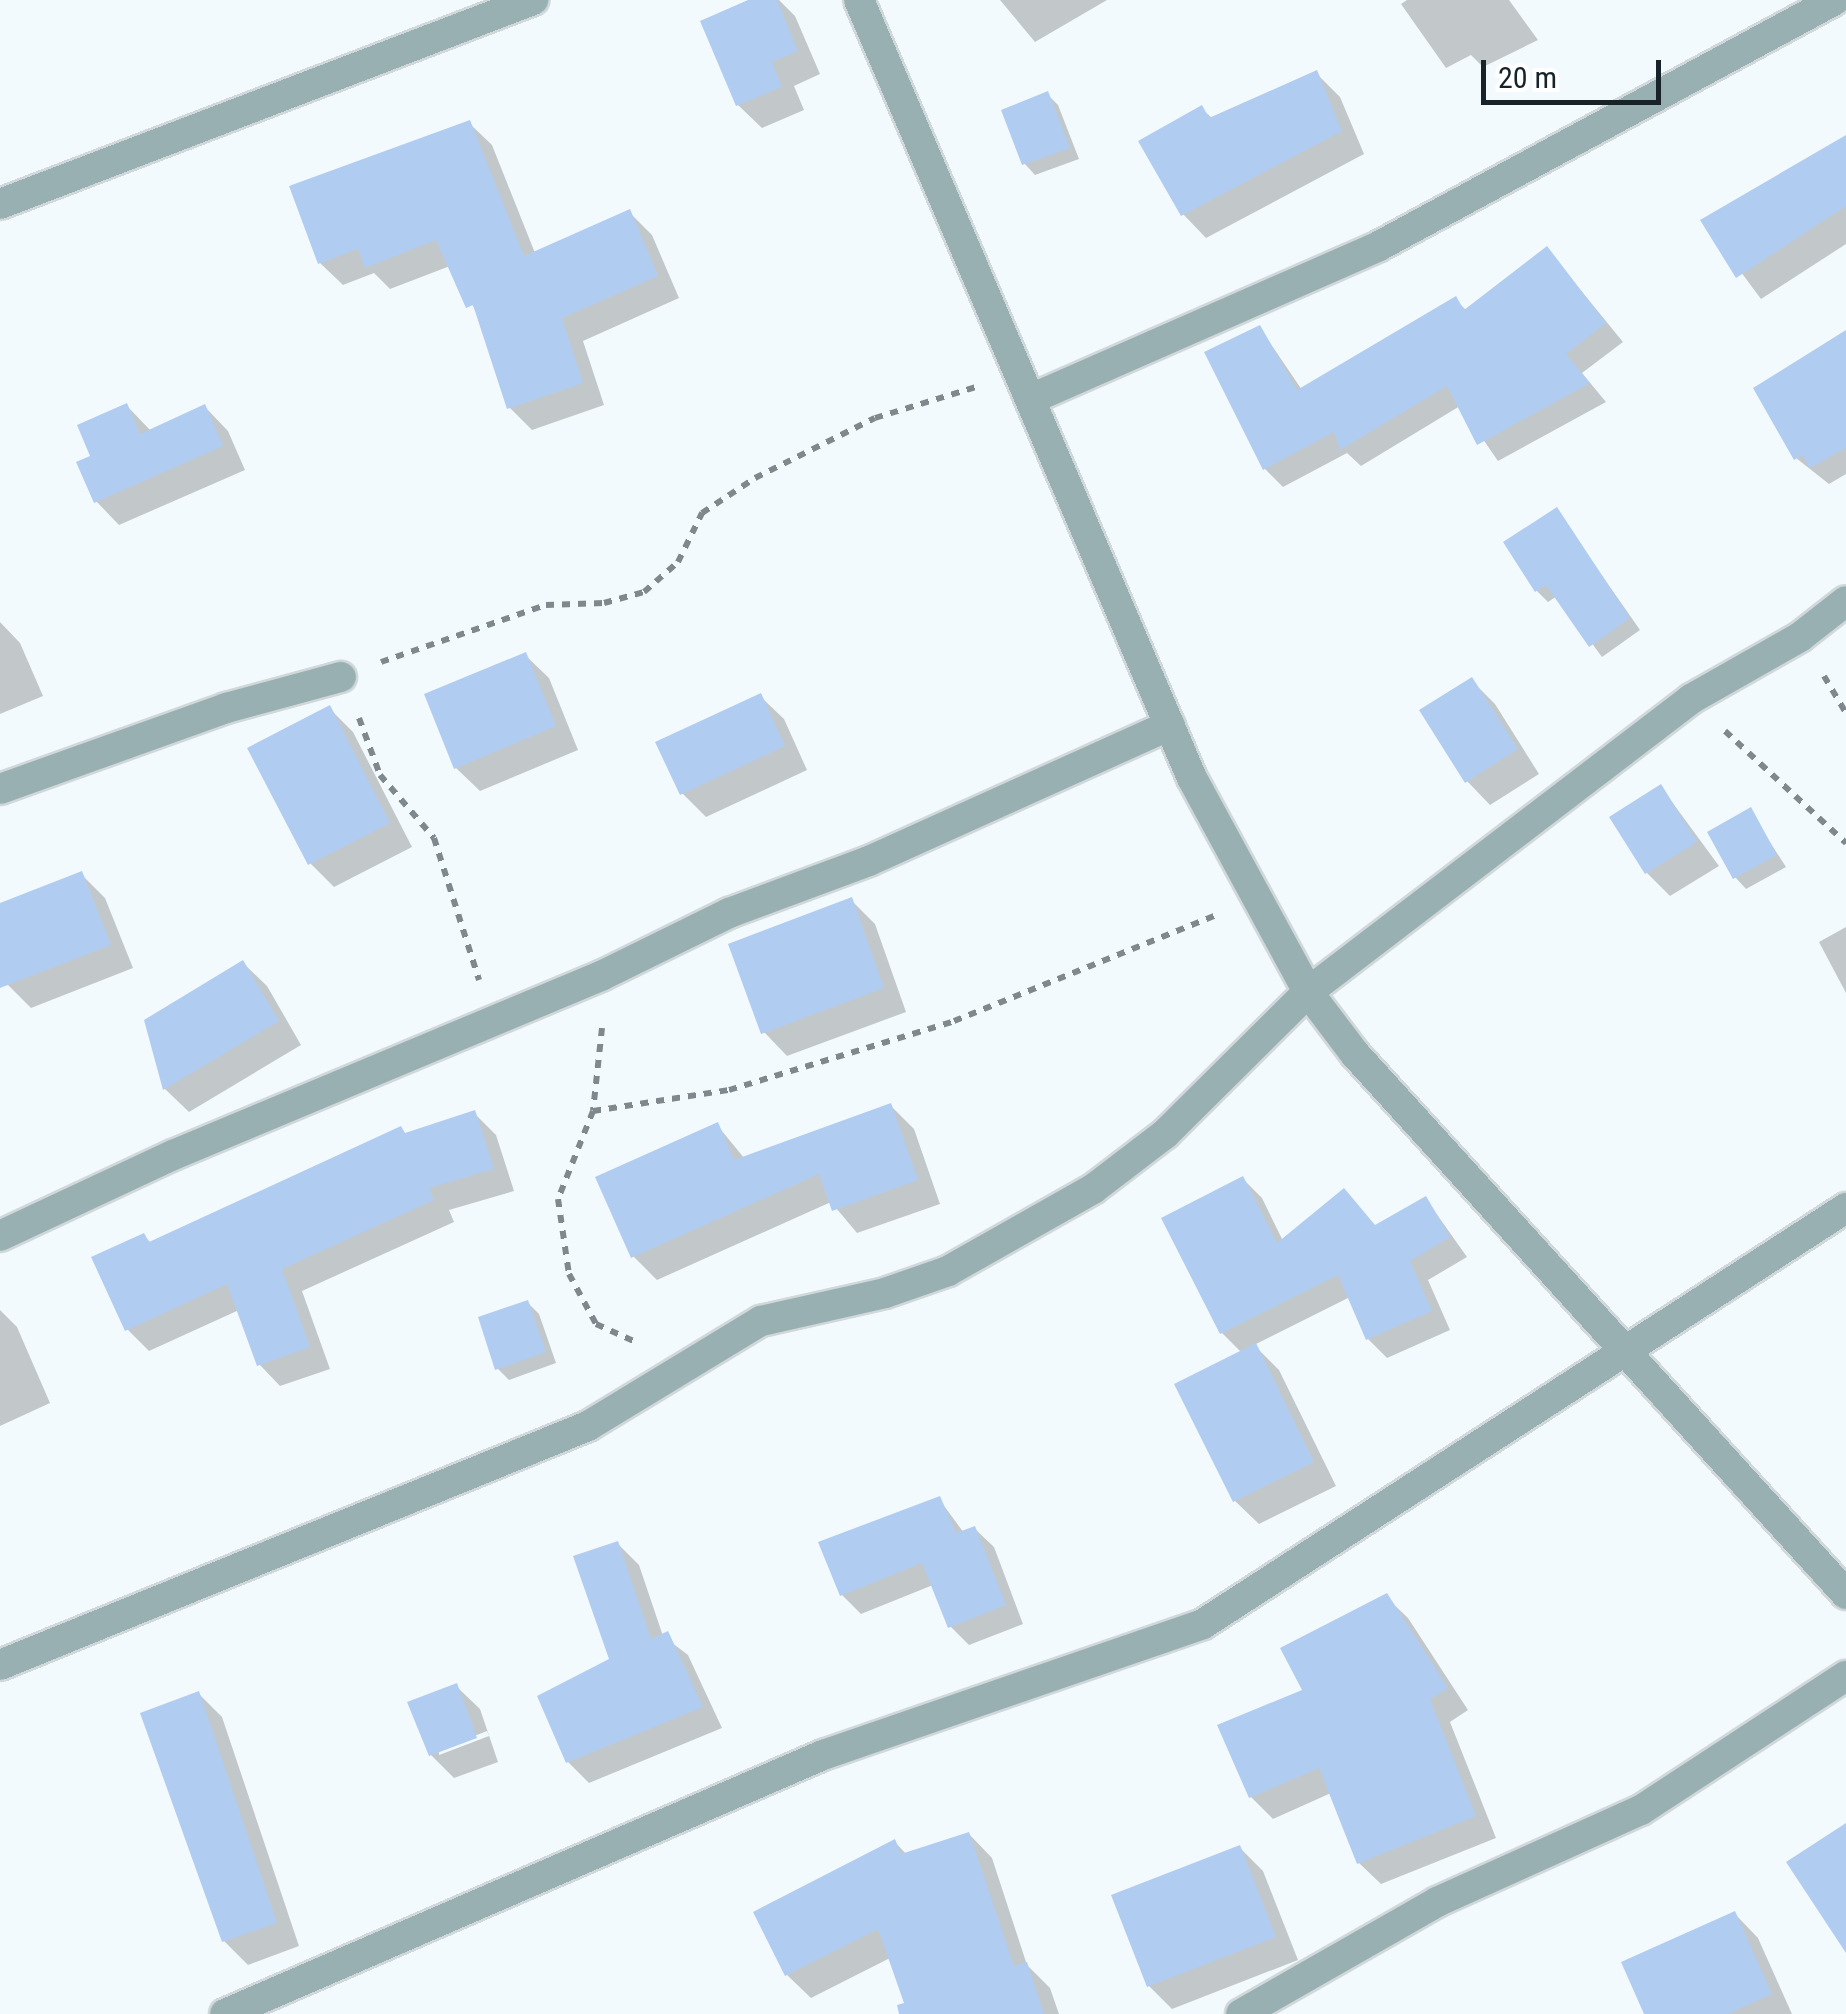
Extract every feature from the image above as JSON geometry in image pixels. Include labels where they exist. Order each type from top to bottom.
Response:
[{"type":"street","points":[[0,204],[533,0]]},
{"type":"street","points":[[859,0],[994,327],[1031,399],[1170,725],[1253,897],[1308,992],[1355,1054],[1846,1594]]},
{"type":"street","points":[[1031,399],[1380,246],[1836,0]]},
{"type":"street","points":[[0,1665],[588,1426],[679,1364],[761,1321],[948,1271],[1093,1189],[1164,1134],[1308,992],[1691,700],[1800,636],[1846,601]]},
{"type":"street","points":[[0,789],[226,708],[341,677]]},
{"type":"street","points":[[0,1236],[173,1155],[601,976],[730,913],[869,861],[1170,725]]},
{"type":"street","points":[[225,2014],[822,1755],[1202,1624],[1329,1548],[1626,1348],[1846,1208]]},
{"type":"street","points":[[1241,2014],[1437,1902],[1642,1810],[1846,1676]]},
{"type":"path","points":[[341,677],[496,620],[644,592],[678,562],[702,513],[875,418],[970,386],[1031,399]]},
{"type":"path","points":[[308,688],[342,692],[380,775],[434,838],[492,1021]]},
{"type":"path","points":[[1691,700],[1846,843]]},
{"type":"path","points":[[593,1111],[729,1090],[954,1021],[1158,942],[1253,897]]},
{"type":"path","points":[[601,976],[593,1111],[558,1199],[569,1274],[596,1324],[679,1364]]},
{"type":"building","points":[[748,0],[777,0],[798,51],[772,62],[782,87],[736,106],[700,21]]},
{"type":"building","points":[[1317,70],[1342,131],[1181,216],[1138,141],[1202,105],[1209,118]]},
{"type":"building","points":[[1048,91],[1070,148],[1022,165],[1001,110]]},
{"type":"building","points":[[470,120],[524,256],[630,209],[658,276],[562,318],[583,383],[507,409],[473,305],[466,308],[436,240],[365,268],[358,249],[318,264],[289,186]]},
{"type":"building","points":[[1846,135],[1846,206],[1736,278],[1700,220]]},
{"type":"building","points":[[1547,246],[1606,323],[1566,354],[1590,383],[1477,445],[1447,386],[1340,450],[1334,432],[1263,470],[1204,352],[1260,325],[1297,390],[1456,296],[1464,310]]},
{"type":"building","points":[[1846,330],[1846,448],[1810,468],[1802,455],[1794,460],[1753,388]]},
{"type":"building","points":[[127,403],[140,434],[205,404],[223,446],[94,503],[76,462],[90,456],[77,425]]},
{"type":"building","points":[[1557,507],[1630,618],[1589,647],[1546,585],[1535,592],[1503,542]]},
{"type":"building","points":[[526,652],[556,726],[454,769],[424,694]]},
{"type":"building","points":[[1472,677],[1518,749],[1465,783],[1419,710]]},
{"type":"building","points":[[761,693],[785,746],[680,795],[655,742]]},
{"type":"building","points":[[330,705],[390,823],[308,865],[247,748]]},
{"type":"building","points":[[1661,784],[1697,842],[1645,874],[1609,817]]},
{"type":"building","points":[[1751,807],[1777,855],[1733,879],[1707,832]]},
{"type":"building","points":[[82,871],[111,945],[0,988],[0,903]]},
{"type":"building","points":[[852,897],[884,988],[761,1034],[728,944]]},
{"type":"building","points":[[243,960],[279,1021],[163,1090],[144,1020]]},
{"type":"building","points":[[891,1103],[918,1180],[832,1211],[819,1174],[631,1258],[595,1177],[718,1122],[734,1160]]},
{"type":"building","points":[[475,1110],[494,1169],[429,1188],[434,1200],[282,1269],[310,1347],[257,1366],[227,1284],[125,1331],[91,1257],[144,1233],[149,1242],[401,1126],[405,1133]]},
{"type":"building","points":[[1243,1176],[1277,1243],[1344,1188],[1375,1225],[1426,1196],[1450,1237],[1410,1261],[1432,1311],[1366,1340],[1338,1275],[1220,1334],[1161,1218]]},
{"type":"building","points":[[528,1300],[546,1352],[495,1370],[478,1317]]},
{"type":"building","points":[[1256,1343],[1314,1462],[1233,1502],[1174,1384]]},
{"type":"building","points":[[940,1496],[956,1533],[975,1526],[1006,1605],[948,1628],[922,1563],[840,1596],[818,1542]]},
{"type":"building","points":[[618,1541],[651,1639],[668,1631],[703,1707],[566,1763],[537,1696],[609,1659],[573,1556]]},
{"type":"building","points":[[1387,1593],[1448,1688],[1430,1699],[1476,1816],[1357,1864],[1319,1768],[1249,1798],[1217,1725],[1302,1690],[1280,1648]]},
{"type":"building","points":[[457,1683],[477,1738],[429,1756],[407,1702]]},
{"type":"building","points":[[199,1691],[277,1923],[222,1942],[140,1713]]},
{"type":"building","points":[[1846,1823],[1846,1953],[1786,1862]]},
{"type":"building","points":[[969,1832],[1014,1966],[1027,1962],[1044,2014],[899,2014],[897,2005],[904,2003],[878,1929],[785,1976],[753,1912],[895,1839],[901,1854]]},
{"type":"building","points":[[1240,1845],[1276,1937],[1147,1987],[1111,1895]]},
{"type":"building","points":[[1735,1911],[1772,1994],[1728,2014],[1644,2014],[1621,1962]]}]
